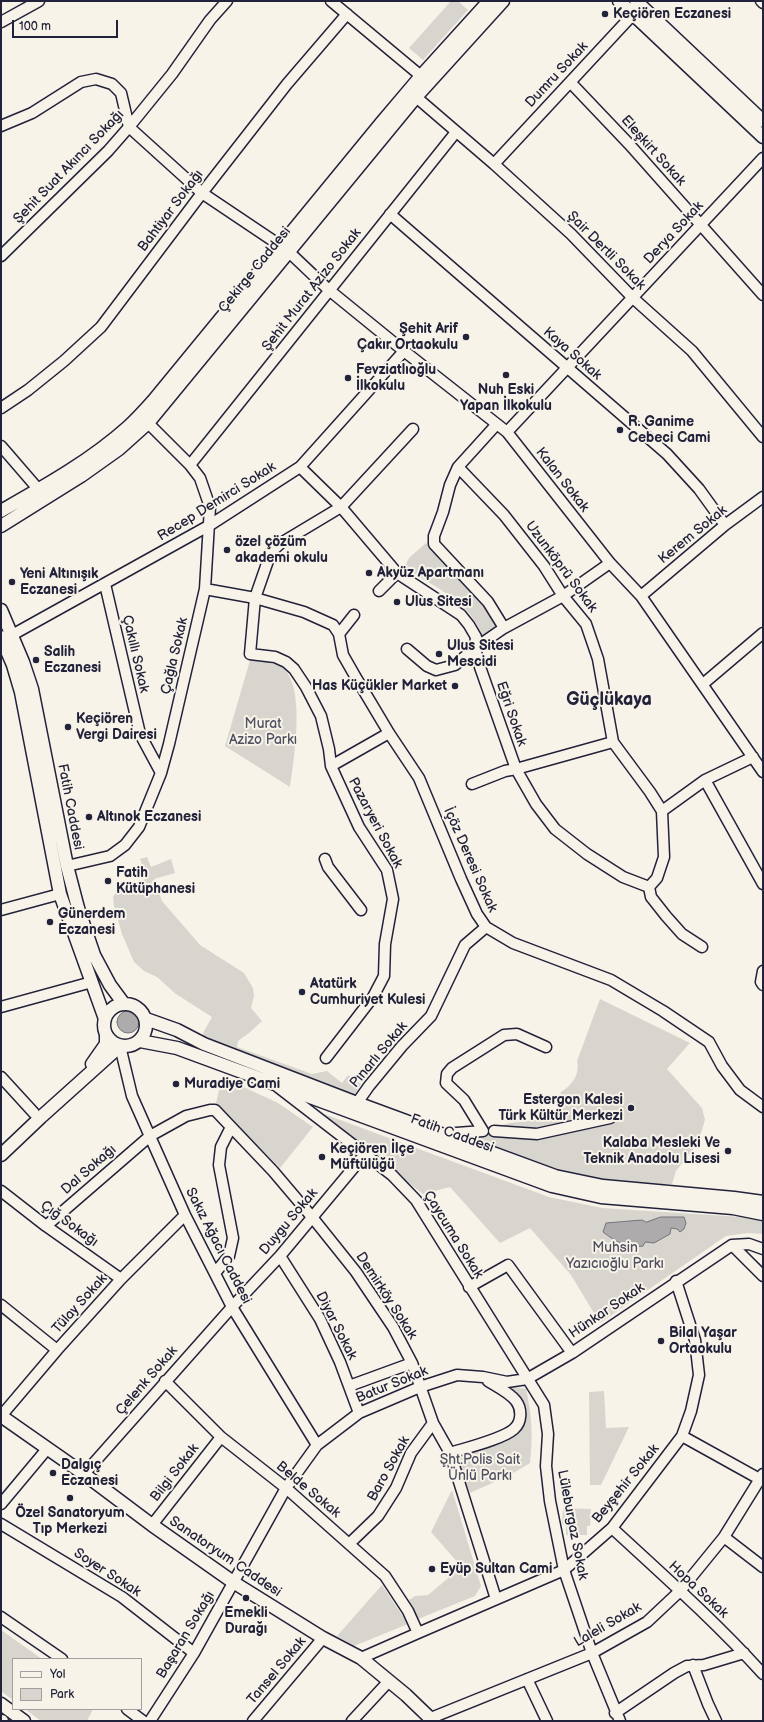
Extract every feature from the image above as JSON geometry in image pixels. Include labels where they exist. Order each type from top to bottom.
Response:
[{"type":"main road","name":"Çekirge Caddesi","points":[[1,526],[88,471],[119,449],[148,423],[421,76],[488,1]]},
{"type":"main road","name":"Çekirge Caddesi","points":[[1,511],[73,469],[128,427],[162,390],[416,97],[503,1]]},
{"type":"main road","points":[[619,1],[636,7],[763,122]]},
{"type":"main road","points":[[636,7],[763,137]]},
{"type":"main road","name":"Fatih Caddesi","points":[[1,610],[4,638],[21,692],[60,894],[105,1019]]},
{"type":"main road","name":"Fatih Caddesi","points":[[4,638],[23,662],[32,689],[67,866],[78,908],[94,955],[110,985],[124,1004]]},
{"type":"main road","points":[[1,1145],[34,1113],[92,1064],[106,1044],[105,1019],[112,1008],[124,1004],[131,1004],[143,1013],[146,1019],[146,1031],[140,1041],[134,1045],[127,1047],[120,1046],[111,1041],[106,1034]]},
{"type":"main road","name":"Fatih Caddesi","points":[[146,1019],[177,1030],[204,1044],[555,1176],[603,1186],[763,1202]]},
{"type":"main road","name":"Fatih Caddesi","points":[[140,1041],[177,1048],[552,1186],[601,1197],[733,1208],[763,1214]]},
{"type":"main road","points":[[1,1155],[120,1046]]},
{"type":"main road","name":"Sanatoryum Caddesi","points":[[1,1416],[233,1582],[323,1638],[361,1658],[432,1720]]},
{"type":"main road","points":[[1,1704],[24,1721]]},
{"type":"street","points":[[1,22],[39,1]]},
{"type":"street","name":"Şehit Suat Akıncı Sokağı","points":[[1,256],[108,150],[129,127],[172,74],[210,20],[227,1]]},
{"type":"street","points":[[331,1],[421,76]]},
{"type":"street","name":"Dumru Sokak","points":[[494,164],[570,82],[636,7]]},
{"type":"street","name":"Bahtiyar Sokağı","points":[[1,408],[28,390],[64,361],[101,327],[202,193],[287,84],[347,14]]},
{"type":"street","points":[[1,126],[32,113],[81,82],[96,79],[112,84],[121,93],[129,127]]},
{"type":"street","name":"Eleşkirt Sokak","points":[[570,82],[628,144],[763,295]]},
{"type":"street","name":"Şair Dertli Sokak","points":[[416,97],[494,164],[570,234],[633,298],[692,351],[763,437]]},
{"type":"street","name":"Kalan Sokak","points":[[129,127],[202,193],[285,249],[329,290],[496,425],[507,432],[610,563],[641,596],[763,772]]},
{"type":"street","name":"Şehit Murat Azizo Sokak","points":[[190,465],[456,132]]},
{"type":"street","name":"Derya Sokak","points":[[507,432],[763,158]]},
{"type":"street","name":"Kaya Sokak","points":[[390,214],[667,454],[699,489],[725,525]]},
{"type":"street","name":"Recep Demirci Sokak","points":[[4,638],[105,584],[210,525],[300,467],[404,351]]},
{"type":"street","name":"Çağla Sokak","points":[[67,866],[110,856],[125,845],[140,827],[161,773],[205,589],[210,507],[200,478],[190,465],[148,423]]},
{"type":"street","points":[[496,425],[458,467],[450,485],[443,512],[434,536],[434,544],[488,602],[504,628]]},
{"type":"street","name":"Pazaryeri Sokak","points":[[326,1058],[373,997],[384,976],[385,944],[393,898],[387,870],[359,827],[331,766],[322,716],[306,687],[294,669],[286,662],[275,657],[250,654],[255,598],[271,552],[281,543],[341,507],[413,429]]},
{"type":"street","points":[[1,446],[39,490]]},
{"type":"street","name":"Eğri Sokak","points":[[300,467],[341,507],[397,573],[461,615],[469,625],[476,637],[475,648],[500,727],[516,769],[536,804],[555,829],[622,877],[649,887]]},
{"type":"street","name":"Uzunköprü Sokak","points":[[458,467],[504,515],[544,566],[563,596],[586,624],[598,659],[612,742],[650,792],[662,811],[664,857],[657,878],[649,887]]},
{"type":"street","name":"Kerem Sokak","points":[[641,596],[725,525],[763,497]]},
{"type":"street","points":[[407,649],[427,666],[436,670],[455,666],[475,648],[504,628],[563,596],[610,563]]},
{"type":"street","points":[[380,592],[397,573]]},
{"type":"street","name":"Çakıllı Sokak","points":[[105,584],[140,734],[161,773]]},
{"type":"street","points":[[205,589],[255,598],[304,612],[333,625],[339,634],[354,615]]},
{"type":"street","points":[[703,684],[763,633]]},
{"type":"street","name":"İçöz Deresi Sokak","points":[[339,634],[343,655],[389,733],[419,778],[477,914],[486,927],[513,943],[611,980],[663,1011],[709,1042],[722,1066],[740,1090],[763,1107]]},
{"type":"street","points":[[331,766],[389,733]]},
{"type":"street","points":[[472,784],[505,771],[612,742]]},
{"type":"street","points":[[662,811],[705,780],[753,757]]},
{"type":"street","points":[[705,780],[763,884]]},
{"type":"street","points":[[325,859],[328,867],[361,910]]},
{"type":"street","points":[[649,887],[651,897],[666,916],[682,934],[702,947]]},
{"type":"street","points":[[1,910],[60,894]]},
{"type":"street","name":"Pınarlı Sokak","points":[[358,1103],[369,1086],[402,1046],[431,1016],[465,945],[486,927]]},
{"type":"street","points":[[763,971],[761,982],[763,985]]},
{"type":"street","points":[[1,1007],[92,982]]},
{"type":"street","points":[[443,1134],[483,1131],[464,1100],[446,1083],[447,1074],[452,1068],[504,1035],[517,1034],[546,1047]]},
{"type":"street","name":"Sakız Ağacı Caddesi","points":[[120,1046],[132,1096],[185,1215],[232,1307],[317,1446]]},
{"type":"street","points":[[1,1077],[34,1113]]},
{"type":"street","name":"Çaycuma Sokak","points":[[274,1084],[392,1175],[416,1200],[527,1380]]},
{"type":"street","name":"Demirköy Sokak","points":[[150,1136],[186,1116],[215,1110],[274,1171],[356,1272],[393,1327],[412,1363],[433,1423],[450,1453],[496,1599]]},
{"type":"street","points":[[494,1131],[538,1134],[610,1118]]},
{"type":"street","points":[[215,1273],[229,1256],[233,1238],[219,1165],[221,1147],[231,1127]]},
{"type":"street","name":"Dal Sokağı","points":[[46,1226],[150,1136]]},
{"type":"street","name":"Duygu Sokak","points":[[232,1307],[280,1256],[365,1154]]},
{"type":"street","name":"Çığ Sokağı","points":[[1,1191],[46,1226],[121,1279]]},
{"type":"street","name":"Tülay Sokak","points":[[1,1416],[57,1350],[121,1279],[185,1215]]},
{"type":"street","points":[[732,1245],[749,1244],[763,1249]]},
{"type":"street","points":[[732,1245],[763,1276]]},
{"type":"street","name":"Hünkar Sokak","points":[[483,1378],[506,1382],[527,1380],[572,1352],[676,1281],[732,1245]]},
{"type":"street","name":"Diyar Sokak","points":[[280,1256],[320,1319],[340,1362],[358,1413]]},
{"type":"street","name":"Hünkar Sokak","points":[[469,1287],[508,1265],[572,1352]]},
{"type":"street","name":"Beyşehir Sokak","points":[[361,1658],[564,1570],[612,1528],[682,1436],[691,1411],[698,1375],[695,1340],[676,1281]]},
{"type":"street","points":[[1,1305],[57,1350]]},
{"type":"street","name":"Çelenk Sokak","points":[[84,1474],[232,1307]]},
{"type":"street","points":[[349,1386],[412,1363]]},
{"type":"street","name":"Batur Sokak","points":[[233,1582],[286,1488],[317,1446],[358,1413],[420,1387],[457,1375],[483,1378],[515,1399],[521,1409],[520,1420],[515,1428],[506,1434],[450,1453]]},
{"type":"street","name":"Lüleburgaz Sokak","points":[[527,1380],[544,1405],[548,1434],[546,1466],[550,1501],[564,1570],[592,1653],[618,1717]]},
{"type":"street","name":"Belde Sokak","points":[[165,1381],[221,1437],[286,1488],[350,1543],[385,1576],[408,1611],[418,1632]]},
{"type":"street","name":"Baro Sokak","points":[[350,1543],[378,1516],[396,1488],[411,1453],[433,1423]]},
{"type":"street","points":[[682,1436],[762,1478]]},
{"type":"street","name":"Bilgi Sokak","points":[[152,1525],[221,1437]]},
{"type":"street","points":[[1,1504],[47,1449]]},
{"type":"street","name":"Laleli Sokak","points":[[432,1720],[592,1653],[647,1622],[680,1591],[724,1537],[762,1478]]},
{"type":"street","name":"Soyer Sokak","points":[[1,1524],[122,1597],[194,1653]]},
{"type":"street","name":"Hopa Sokak","points":[[612,1528],[680,1591],[744,1653],[763,1674]]},
{"type":"street","points":[[724,1537],[763,1567]]},
{"type":"street","name":"Başaran Sokağı","points":[[150,1721],[194,1653],[233,1582]]},
{"type":"street","points":[[1,1617],[61,1658]]},
{"type":"street","name":"Tansel Sokak","points":[[253,1721],[323,1638]]},
{"type":"street","points":[[618,1717],[674,1673],[687,1666],[704,1665],[744,1653]]},
{"type":"street","points":[[693,1666],[716,1721]]},
{"type":"street","points":[[527,1679],[547,1721]]},
{"type":"street","points":[[352,1721],[389,1681]]},
{"type":"street","points":[[128,1710],[143,1721]]},
{"type":"green space","points":[[451,1],[458,1],[468,10],[423,60],[409,48]]},
{"type":"green space","points":[[426,543],[439,556],[440,560],[444,562],[488,608],[486,610],[501,628],[483,639],[478,626],[462,605],[440,589],[404,568],[409,558]]},
{"type":"green space","name":"Murat Azizo Parkı","points":[[251,657],[282,668],[291,680],[295,694],[296,726],[294,760],[290,787],[225,746]]},
{"type":"green space","points":[[147,857],[151,867],[171,859],[175,873],[154,879],[162,901],[200,945],[244,973],[253,988],[254,996],[251,1008],[262,1021],[238,1041],[237,1047],[312,1074],[327,1071],[342,1083],[348,1075],[361,1084],[353,1098],[204,1039],[203,1033],[212,1017],[176,994],[157,977],[144,971],[134,962],[122,934],[113,897],[124,880],[126,885],[147,879],[140,859]]},
{"type":"green space","points":[[600,999],[690,1043],[667,1069],[702,1108],[705,1120],[698,1143],[676,1171],[672,1184],[629,1184],[556,1173],[458,1137],[510,1123],[562,1117],[558,1105],[561,1092],[572,1083],[576,1075],[578,1066],[577,1061]]},
{"type":"green space","points":[[222,1077],[278,1103],[313,1127],[280,1168],[216,1103]]},
{"type":"green space","name":"Muhsin Yazıcıoğlu Parkı","points":[[313,1110],[549,1197],[602,1208],[742,1217],[763,1221],[763,1234],[748,1233],[726,1236],[600,1323],[571,1275],[530,1228],[500,1243],[450,1187],[423,1194]]},
{"type":"green space","name":"Şht.Polis Sait Ünlü Parkı","points":[[499,1384],[526,1389],[530,1407],[530,1463],[510,1475],[470,1493],[457,1458],[517,1433],[523,1425],[525,1418],[525,1411],[522,1405],[512,1394]]},
{"type":"green space","points":[[604,1391],[606,1428],[629,1427],[601,1485],[590,1485],[589,1392]]},
{"type":"green space","points":[[452,1490],[481,1586],[475,1596],[418,1619],[409,1600],[415,1596],[428,1595],[458,1570],[459,1564],[431,1532]]},
{"type":"green space","points":[[563,1508],[591,1509],[590,1526],[587,1526],[587,1535],[566,1535],[566,1525],[562,1524]]},
{"type":"green space","points":[[382,1585],[408,1624],[354,1646],[337,1636]]},
{"type":"green space","points":[[1,1630],[41,1658],[12,1658],[12,1699],[1,1691]]},
{"type":"green space","points":[[26,1710],[92,1710],[87,1721],[41,1721]]},
{"type":"shaded area","points":[[128,1011],[136,1014],[139,1022],[136,1030],[128,1033],[120,1030],[117,1022],[120,1014]]},
{"type":"shaded area","points":[[661,1217],[684,1217],[686,1223],[684,1229],[680,1232],[677,1229],[671,1228],[670,1234],[654,1243],[645,1242],[643,1246],[638,1247],[622,1244],[603,1232],[606,1223],[642,1220],[646,1222]]},
{"type":"place","name":"Keçiören Eczanesi","points":[[605,14]]},
{"type":"place","name":"Şehit Arif Çakır Ortaokulu","points":[[466,337]]},
{"type":"place","name":"Nuh Eski Yapan İlkokulu","points":[[506,375]]},
{"type":"place","name":"Fevziatlıoğlu İlkokulu","points":[[348,378]]},
{"type":"place","name":"R. Ganime Cebeci Cami","points":[[620,430]]},
{"type":"place","name":"özel çözüm akademi okulu","points":[[227,550]]},
{"type":"place","name":"Akyüz Apartmanı","points":[[369,573]]},
{"type":"place","name":"Yeni Altınışık Eczanesi","points":[[12,582]]},
{"type":"place","name":"Ulus Sitesi","points":[[397,602]]},
{"type":"place","name":"Ulus Sitesi Mescidi","points":[[439,654]]},
{"type":"place","name":"Salih Eczanesi","points":[[36,660]]},
{"type":"place","name":"Has Küçükler Market","points":[[455,686]]},
{"type":"place","name":"Keçiören Vergi Dairesi","points":[[68,727]]},
{"type":"place","name":"Altınok Eczanesi","points":[[89,817]]},
{"type":"place","name":"Fatih Kütüphanesi","points":[[108,881]]},
{"type":"place","name":"Günerdem Eczanesi","points":[[50,922]]},
{"type":"place","name":"Atatürk Cumhuriyet Kulesi","points":[[302,992]]},
{"type":"place","name":"Muradiye Cami","points":[[176,1084]]},
{"type":"place","name":"Estergon Kalesi Türk Kültür Merkezi","points":[[631,1108]]},
{"type":"place","name":"Kalaba Mesleki Ve Teknik Anadolu Lisesi","points":[[728,1151]]},
{"type":"place","name":"Keçiören İlçe Müftülüğü","points":[[322,1157]]},
{"type":"place","name":"Bilal Yaşar Ortaokulu","points":[[661,1341]]},
{"type":"place","name":"Dalgıç Eczanesi","points":[[53,1473]]},
{"type":"place","name":"Özel Sanatoryum Tıp Merkezi","points":[[70,1498]]},
{"type":"place","name":"Eyüp Sultan Cami","points":[[432,1569]]},
{"type":"place","name":"Emekli Durağı","points":[[246,1598]]},
{"type":"district","name":"Güçlükaya","points":[[609,700]]}]
